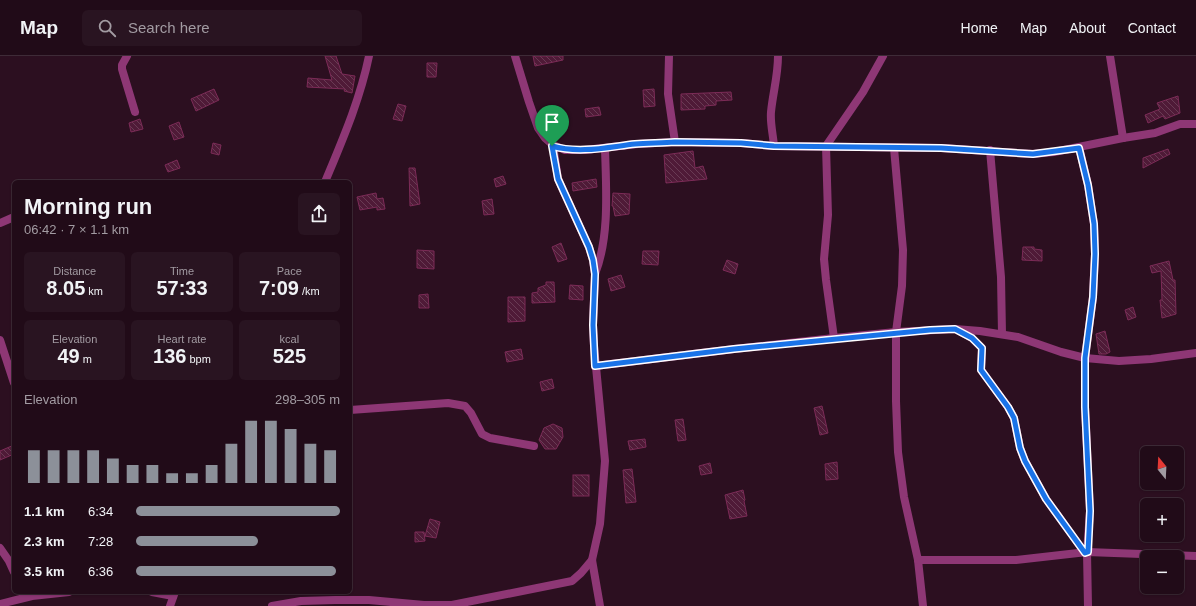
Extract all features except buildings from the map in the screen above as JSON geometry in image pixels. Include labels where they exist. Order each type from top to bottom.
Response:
[{"type":"street","points":[[127,56],[122,65],[122,69],[135,112]]},
{"type":"street","points":[[326,180],[355,106],[364,80],[369,56]]},
{"type":"street","points":[[515,56],[538,128],[544,138],[552,146],[565,150],[585,150],[638,144],[675,142],[741,143],[774,146],[941,148],[1033,154],[1079,148],[1123,138],[1155,134],[1180,124],[1196,124]]},
{"type":"street","points":[[669,56],[668,94],[675,142]]},
{"type":"street","points":[[774,146],[771,112],[778,72],[778,56]]},
{"type":"street","points":[[834,338],[824,259],[828,215],[826,146],[863,92],[883,56]]},
{"type":"street","points":[[1110,56],[1123,138]]},
{"type":"street","points":[[552,146],[558,179],[589,247],[595,274],[593,325],[595,366],[605,460],[600,524],[592,560],[600,606]]},
{"type":"street","points":[[595,274],[600,262],[605,224],[605,148]]},
{"type":"street","points":[[894,148],[903,250],[902,286],[896,332],[898,452],[904,497],[918,560],[923,606]]},
{"type":"street","points":[[1079,148],[1088,185],[1094,224],[1095,254],[1093,297],[1085,358],[1085,407],[1090,511],[1086,552],[1088,606]]},
{"type":"street","points":[[990,150],[1001,277],[1002,334]]},
{"type":"street","points":[[0,223],[12,219]]},
{"type":"street","points":[[595,366],[834,338],[896,332],[955,329],[1002,334],[1085,358],[1119,361],[1151,359],[1196,353]]},
{"type":"street","points":[[955,329],[972,338],[982,348],[981,370],[1008,407],[1014,418],[1020,448],[1025,461],[1046,499],[1086,552]]},
{"type":"street","points":[[0,340],[12,377]]},
{"type":"street","points":[[352,410],[448,403],[465,406],[471,413],[482,434],[490,438],[534,446]]},
{"type":"street","points":[[0,548],[12,568]]},
{"type":"street","points":[[918,560],[1016,560],[1086,552],[1196,556]]},
{"type":"street","points":[[272,606],[307,600],[369,600],[412,605],[439,606],[466,603],[572,582],[582,573],[592,560]]},
{"type":"street","points":[[0,604],[16,603],[30,594]]},
{"type":"street","points":[[170,606],[174,594]]},
{"type":"route","points":[[675,142],[741,143],[774,146],[961,148],[1033,154],[1079,148],[1088,185],[1094,224],[1095,254],[1090,329],[1085,358],[1086,439],[1090,511],[1088,552],[1085,553],[1046,499],[1032,476],[1020,448],[1014,418],[1008,407],[981,370],[983,354],[982,348],[979,343],[972,338],[955,329],[896,332],[834,338],[595,366],[593,325],[595,274],[593,260],[589,247],[561,189],[552,146],[565,150],[585,150],[638,144],[675,142]]}]
